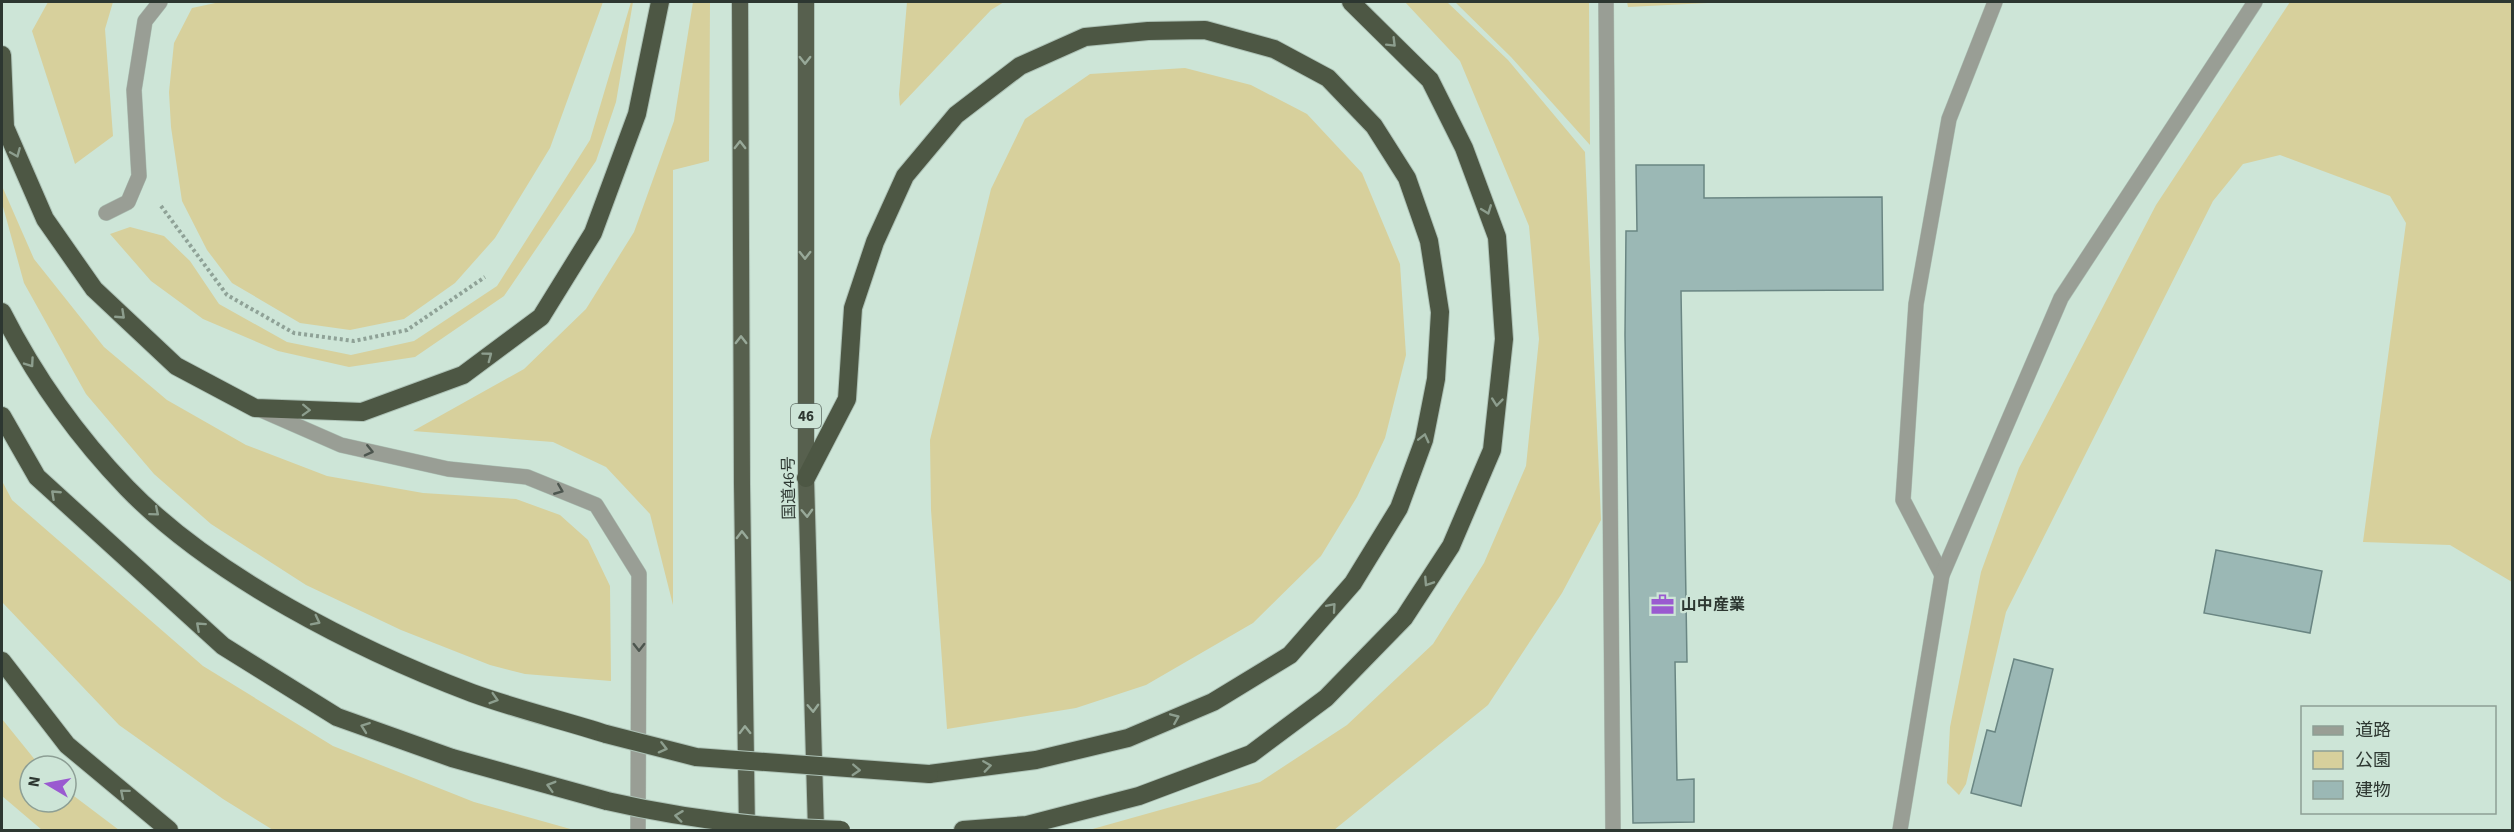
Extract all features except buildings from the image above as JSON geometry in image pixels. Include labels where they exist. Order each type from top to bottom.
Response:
[{"type":"highway","points":[[2,55],[5,127],[45,219],[94,289],[176,366],[255,408],[362,412],[463,375],[541,317],[593,233],[637,114],[660,2]]},
{"type":"highway","points":[[740,2],[741,472],[747,831]]},
{"type":"highway","name":"国道46号","points":[[806,2],[807,478],[816,831]]},
{"type":"highway","points":[[963,831],[1028,825],[1138,796],[1251,754],[1326,698],[1404,618],[1451,546],[1492,450],[1504,339],[1497,237],[1464,148],[1430,80],[1351,2]]},
{"type":"highway","points":[[2,312],[21,349],[78,431],[128,489],[195,546],[279,602],[383,655],[473,693],[606,734],[696,757],[929,774],[1036,760],[1128,738],[1213,702],[1290,655],[1353,583],[1399,508],[1424,440],[1436,379],[1440,312],[1429,241],[1407,178],[1374,126],[1328,78],[1274,49],[1205,30],[1148,31],[1085,37],[1020,66],[956,115],[905,176],[875,242],[853,309],[847,399],[807,478]]},
{"type":"highway","points":[[2,416],[37,477],[223,646],[338,717],[452,758],[607,801],[676,816],[778,828],[842,831]]},
{"type":"highway","points":[[2,661],[67,745],[169,831]]},
{"type":"street","points":[[106,213],[128,202],[139,176],[134,90],[145,21],[160,2]]},
{"type":"street","points":[[1606,2],[1613,831]]},
{"type":"street","points":[[1942,575],[1903,500],[1916,304],[1949,119],[1995,2]]},
{"type":"street","points":[[1900,831],[1942,575],[2061,298],[2255,2]]},
{"type":"street","points":[[255,408],[341,445],[448,469],[527,477],[596,505],[639,574],[638,831]]},
{"type":"path","points":[[139,176],[227,295],[294,333],[354,341],[406,330],[485,277]]},
{"type":"green space","points":[[48,2],[113,2],[105,29],[113,136],[75,164],[32,31]]},
{"type":"green space","points":[[220,2],[603,2],[550,148],[495,238],[455,283],[404,319],[350,330],[300,323],[232,283],[207,250],[182,201],[171,127],[169,92],[174,43],[192,8]]},
{"type":"green space","points":[[631,2],[633,2],[616,102],[596,161],[504,296],[415,357],[349,367],[278,351],[203,319],[151,281],[110,234],[130,227],[164,236],[190,261],[219,304],[287,342],[351,355],[414,341],[497,286],[590,140]]},
{"type":"green space","points":[[693,2],[710,2],[709,161],[673,170],[673,605],[650,514],[606,467],[553,442],[413,431],[524,369],[586,309],[634,232],[674,121]]},
{"type":"green space","points":[[907,2],[1004,2],[991,10],[900,106],[899,94]]},
{"type":"green space","points":[[1405,2],[1447,2],[1508,60],[1585,152],[1601,520],[1562,593],[1488,705],[1334,830],[1089,830],[1260,782],[1347,725],[1433,644],[1484,563],[1526,466],[1539,339],[1529,226],[1460,61]]},
{"type":"green space","points":[[1455,2],[1589,2],[1590,145],[1511,57]]},
{"type":"green space","points":[[1627,2],[1728,2],[1628,7]]},
{"type":"green space","points":[[2290,2],[2512,2],[2512,582],[2450,545],[2363,542],[2406,223],[2390,196],[2280,155],[2243,164],[2213,201],[2006,612],[1966,784],[1959,795],[1947,783],[1950,727],[1981,572],[2019,468],[2156,205]]},
{"type":"green space","points":[[1185,68],[1251,85],[1307,114],[1362,173],[1400,264],[1406,355],[1385,438],[1357,497],[1321,556],[1253,623],[1146,685],[1076,708],[947,729],[931,510],[930,440],[991,189],[1025,119],[1090,74]]},
{"type":"green space","points":[[2,186],[34,259],[104,347],[167,400],[246,445],[327,476],[423,493],[516,499],[560,515],[588,540],[610,586],[611,681],[525,674],[490,665],[401,630],[306,585],[211,524],[154,474],[86,394],[24,283],[2,203]]},
{"type":"green space","points":[[2,481],[12,500],[203,666],[333,746],[474,802],[574,830],[273,830],[223,799],[119,725],[2,602]]},
{"type":"green space","points":[[2,719],[30,754],[18,754],[18,810],[2,796]]},
{"type":"green space","points":[[78,799],[119,830],[42,830],[23,814],[78,814]]},
{"type":"place","name":"山中産業","points":[[1663,605]]}]
